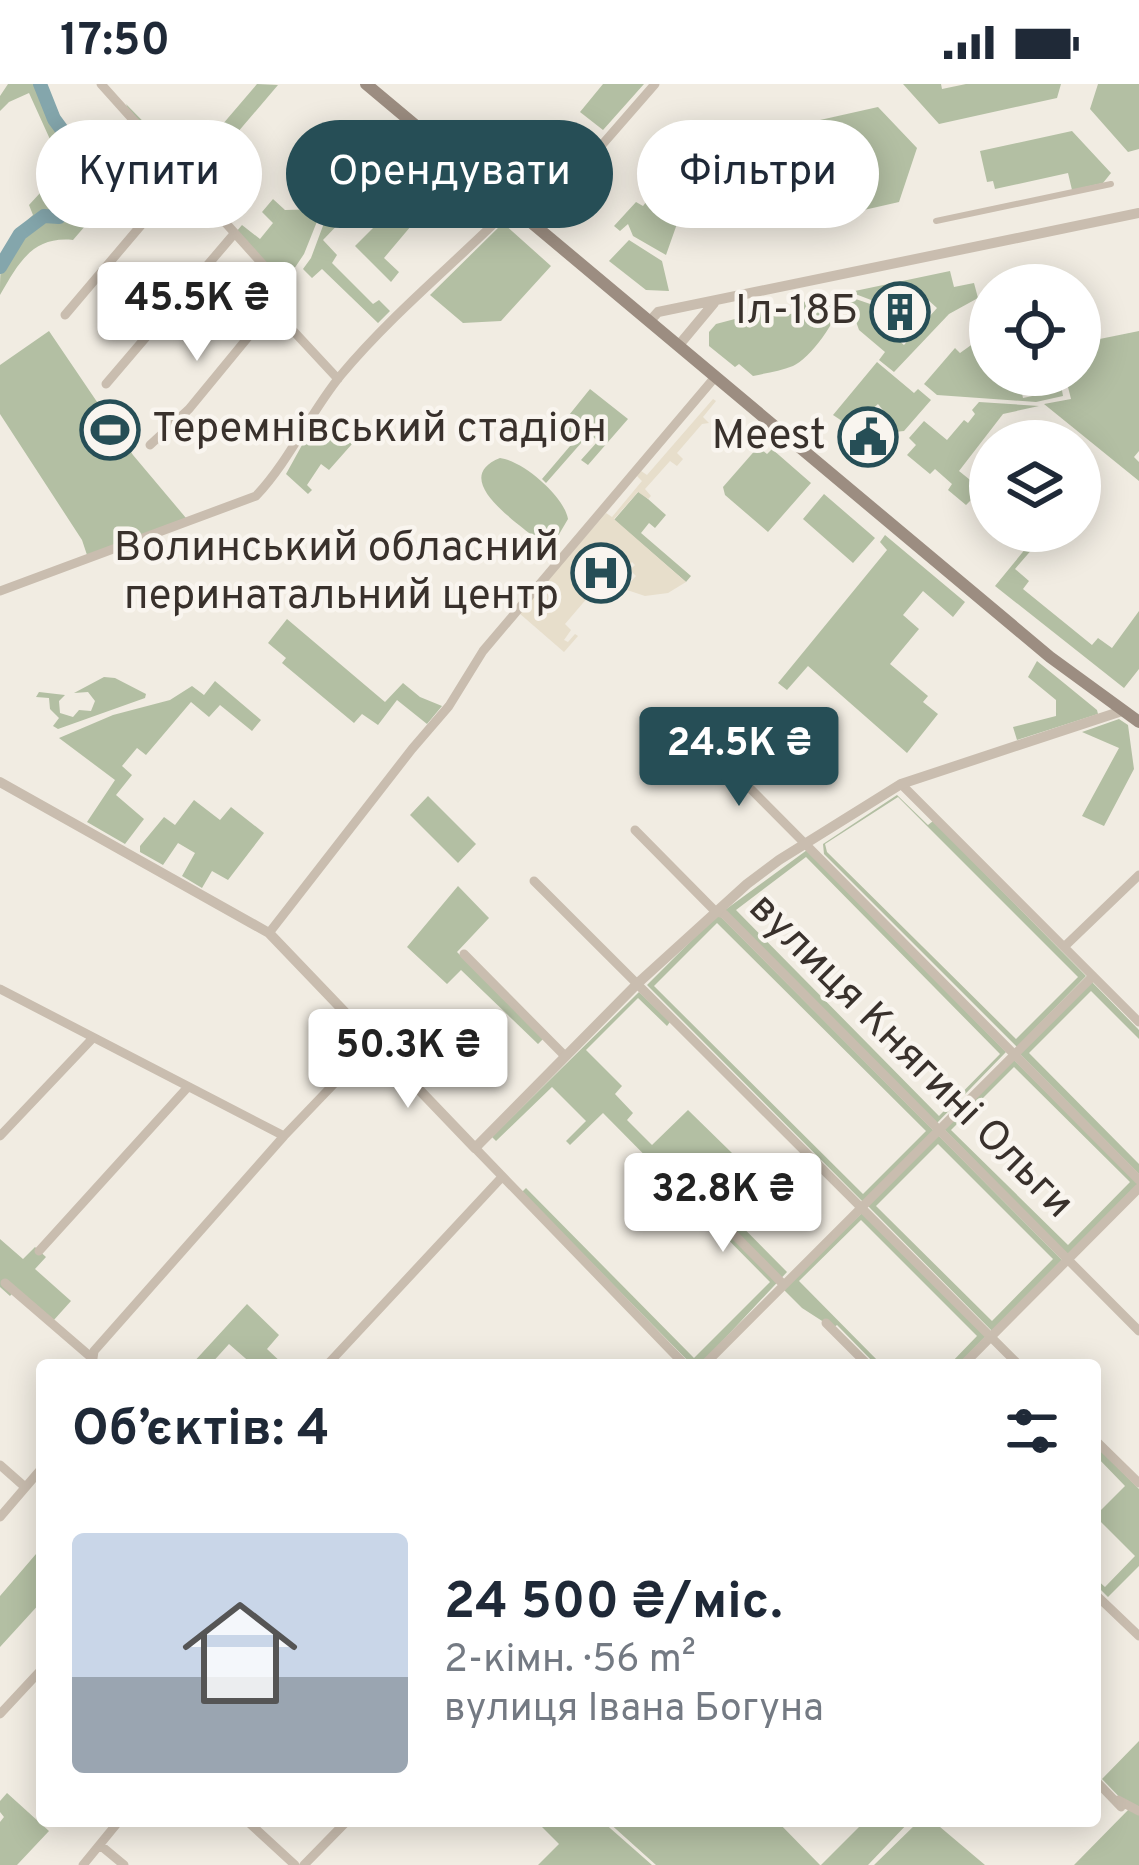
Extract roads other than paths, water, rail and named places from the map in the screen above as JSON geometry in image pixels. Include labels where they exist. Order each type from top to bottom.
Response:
[{"type":"main road","points":[[366,84],[408,120]]},
{"type":"main road","points":[[537,228],[1040,650],[1139,722]]},
{"type":"street","points":[[100,84],[132,120]]},
{"type":"street","points":[[613,132],[655,84]]},
{"type":"street","points":[[936,221],[1111,184]]},
{"type":"street","points":[[650,321],[658,312],[1139,213]]},
{"type":"street","points":[[65,315],[139,228]]},
{"type":"street","points":[[150,445],[189,409],[284,288],[229,228]]},
{"type":"street","points":[[0,590],[256,496],[280,471],[338,380],[490,228]]},
{"type":"street","points":[[106,384],[234,234]]},
{"type":"street","points":[[679,345],[714,303]]},
{"type":"street","points":[[272,308],[338,380]]},
{"type":"street","points":[[269,933],[449,706],[483,651],[716,376]]},
{"type":"street","points":[[475,1148],[638,983],[779,860],[908,786],[1122,711]]},
{"type":"street","points":[[704,742],[1139,1184],[1070,1261],[969,1359]]},
{"type":"street","points":[[0,782],[269,933],[679,1359]]},
{"type":"street","points":[[908,786],[1139,1022]]},
{"type":"street","name":"вулиця Княгині Ольги","points":[[635,830],[1139,1331]]},
{"type":"street","points":[[1064,946],[1139,875]]},
{"type":"street","points":[[534,880],[1013,1359]]},
{"type":"street","points":[[464,954],[565,1056]]},
{"type":"street","points":[[710,1359],[1094,976]]},
{"type":"street","points":[[0,989],[284,1136]]},
{"type":"street","points":[[0,1136],[92,1039]]},
{"type":"street","points":[[94,1359],[284,1136],[374,1042]]},
{"type":"street","points":[[39,1251],[187,1088]]},
{"type":"street","points":[[333,1359],[502,1177]]},
{"type":"street","points":[[694,1194],[783,1284]]},
{"type":"street","points":[[5,1283],[90,1359]]},
{"type":"street","points":[[826,1323],[862,1359]]},
{"type":"street","points":[[1101,1446],[1139,1483]]},
{"type":"street","points":[[0,1465],[26,1487]]},
{"type":"street","points":[[0,1517],[36,1475]]},
{"type":"street","points":[[1101,1600],[1139,1636]]},
{"type":"street","points":[[0,1714],[36,1675]]},
{"type":"street","points":[[1101,1786],[1117,1803],[1139,1811]]},
{"type":"street","points":[[82,1865],[114,1827]]},
{"type":"street","points":[[255,1827],[299,1865],[340,1827]]},
{"type":"street","points":[[100,1845],[124,1865]]},
{"type":"waterway","points":[[0,267],[20,234],[44,216],[59,217],[87,173],[87,164],[54,119],[40,84]]},
{"type":"place","name":"Іл-18Б","points":[[900,312]]},
{"type":"place","name":"Теремнівський стадіон","points":[[110,430]]},
{"type":"place","name":"Meest","points":[[868,437]]},
{"type":"place","name":"Волинський обласний перинатальний центр","points":[[601,573]]}]
